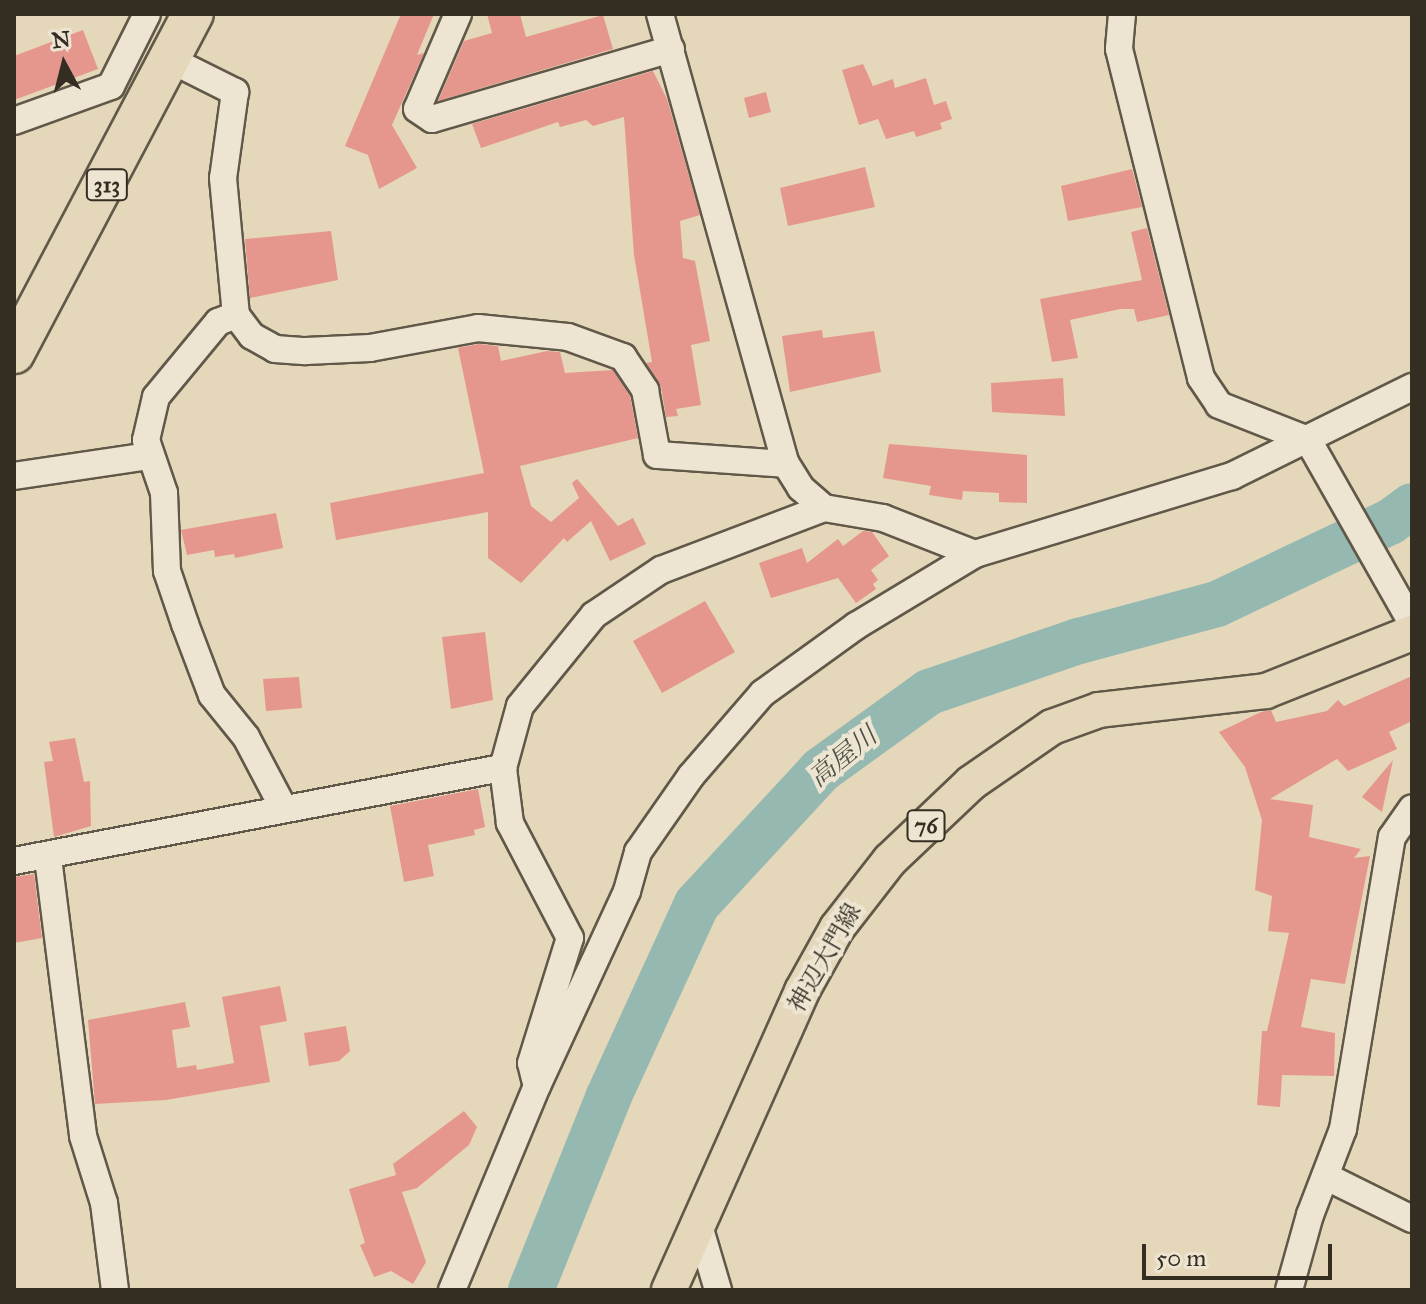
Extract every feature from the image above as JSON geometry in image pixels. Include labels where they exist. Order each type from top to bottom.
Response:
[{"type":"highway","name":"313","points":[[14,353],[193,14]]},
{"type":"main road","name":"神辺大門線","points":[[669,1290],[697,1219],[837,928],[890,860],[971,783],[1052,727],[1099,710],[1266,691],[1411,625]]},
{"type":"street","points":[[14,121],[111,86],[147,14]]},
{"type":"street","points":[[458,14],[417,109],[432,119],[671,49]]},
{"type":"street","points":[[660,14],[786,464],[801,488],[824,508]]},
{"type":"street","points":[[1122,14],[1119,49],[1201,378],[1219,405],[1310,443],[1411,625]]},
{"type":"street","points":[[171,60],[235,92],[223,178],[236,315],[252,336],[275,349],[370,348],[478,328],[568,337],[623,357],[645,390],[657,455],[786,464]]},
{"type":"street","points":[[236,315],[218,322],[156,397],[148,418],[149,456],[164,493],[167,571],[212,695],[246,737],[284,809]]},
{"type":"street","points":[[452,1290],[537,1086],[627,891],[638,852],[736,719],[763,693],[856,626],[975,554],[1232,476],[1310,443],[1412,387]]},
{"type":"street","points":[[14,476],[149,456]]},
{"type":"street","points":[[537,1086],[531,1063],[570,938],[518,843],[503,768],[520,706],[594,615],[661,570],[824,508],[883,518],[975,554]]},
{"type":"street","points":[[14,861],[48,858],[503,768]]},
{"type":"street","points":[[1289,1290],[1310,1215],[1343,1129],[1392,837],[1412,808]]},
{"type":"street","points":[[48,858],[83,1136],[104,1203],[115,1290]]},
{"type":"street","points":[[1327,1177],[1412,1219]]},
{"type":"street","points":[[697,1219],[718,1290]]},
{"type":"building","points":[[401,14],[434,14],[417,55],[424,53],[392,125],[417,168],[379,189],[368,155],[345,146]]},
{"type":"building","points":[[487,14],[520,14],[526,37],[603,15],[613,49],[438,101],[464,41],[492,33]]},
{"type":"building","points":[[83,30],[98,69],[14,100],[14,56]]},
{"type":"building","points":[[863,64],[873,86],[893,79],[895,88],[926,78],[934,105],[946,101],[952,119],[940,123],[942,129],[916,137],[914,131],[886,139],[878,119],[859,125],[842,70]]},
{"type":"building","points":[[653,71],[667,99],[700,215],[680,221],[683,258],[695,261],[710,341],[691,345],[701,405],[676,409],[678,416],[666,417],[661,387],[646,363],[652,362],[634,255],[624,117],[593,126],[586,120],[560,127],[558,122],[481,148],[472,124]]},
{"type":"building","points":[[766,92],[771,112],[749,118],[744,98]]},
{"type":"building","points":[[865,167],[875,207],[788,226],[780,188]]},
{"type":"building","points":[[1132,169],[1142,207],[1068,221],[1061,186]]},
{"type":"building","points":[[1147,228],[1169,315],[1137,322],[1134,309],[1120,309],[1070,320],[1078,358],[1052,362],[1040,299],[1142,280],[1131,232]]},
{"type":"building","points":[[331,231],[338,280],[250,298],[245,239]]},
{"type":"building","points":[[822,330],[823,338],[874,331],[881,372],[790,392],[782,336]]},
{"type":"building","points":[[479,344],[498,346],[501,361],[547,351],[560,352],[565,373],[613,370],[630,396],[638,438],[520,466],[531,506],[551,522],[579,498],[572,483],[577,479],[618,526],[633,518],[646,544],[610,561],[591,521],[567,542],[564,538],[521,583],[488,558],[488,512],[336,540],[330,503],[484,473],[458,348]]},
{"type":"building","points":[[1063,378],[1065,416],[992,412],[991,383]]},
{"type":"building","points":[[889,444],[1027,455],[1027,503],[999,502],[999,493],[963,491],[962,500],[929,495],[931,486],[883,478]]},
{"type":"building","points":[[276,513],[283,548],[235,558],[234,554],[215,557],[214,550],[187,555],[181,530]]},
{"type":"building","points":[[863,531],[872,532],[889,556],[871,570],[878,580],[873,584],[876,589],[856,603],[838,578],[771,598],[759,563],[802,548],[807,563],[838,539],[843,546]]},
{"type":"building","points":[[705,601],[735,652],[662,693],[633,641]]},
{"type":"building","points":[[485,632],[493,700],[451,709],[442,637]]},
{"type":"building","points":[[1412,676],[1412,721],[1389,732],[1397,749],[1348,771],[1337,759],[1270,799],[1313,805],[1309,837],[1361,849],[1354,858],[1370,856],[1345,984],[1311,979],[1301,1027],[1335,1033],[1334,1076],[1282,1075],[1280,1107],[1257,1105],[1262,1031],[1267,1031],[1289,933],[1268,931],[1272,896],[1255,890],[1262,820],[1245,767],[1219,732],[1271,710],[1276,722],[1327,711],[1338,700],[1344,706]]},
{"type":"building","points":[[299,677],[302,708],[266,711],[263,679]]},
{"type":"building","points":[[75,738],[84,782],[90,781],[91,826],[54,837],[44,762],[53,761],[49,742]]},
{"type":"building","points":[[1393,760],[1382,812],[1362,797]]},
{"type":"building","points":[[478,789],[485,827],[474,830],[475,835],[428,845],[434,876],[404,882],[390,806]]},
{"type":"building","points":[[34,874],[42,938],[14,943],[14,877]]},
{"type":"building","points":[[280,986],[287,1021],[260,1026],[270,1082],[166,1100],[95,1104],[88,1020],[185,1002],[190,1027],[172,1030],[177,1068],[196,1065],[197,1070],[234,1063],[222,997]]},
{"type":"building","points":[[346,1026],[350,1051],[339,1061],[309,1066],[304,1033]]},
{"type":"building","points":[[464,1111],[477,1127],[469,1145],[417,1188],[402,1192],[426,1262],[413,1284],[391,1271],[374,1277],[360,1245],[365,1243],[349,1189],[396,1175],[393,1164]]},
{"type":"waterway","name":"高屋川","points":[[531,1290],[608,1098],[697,904],[821,770],[929,692],[1079,641],[1217,604],[1390,522],[1412,506]]}]
